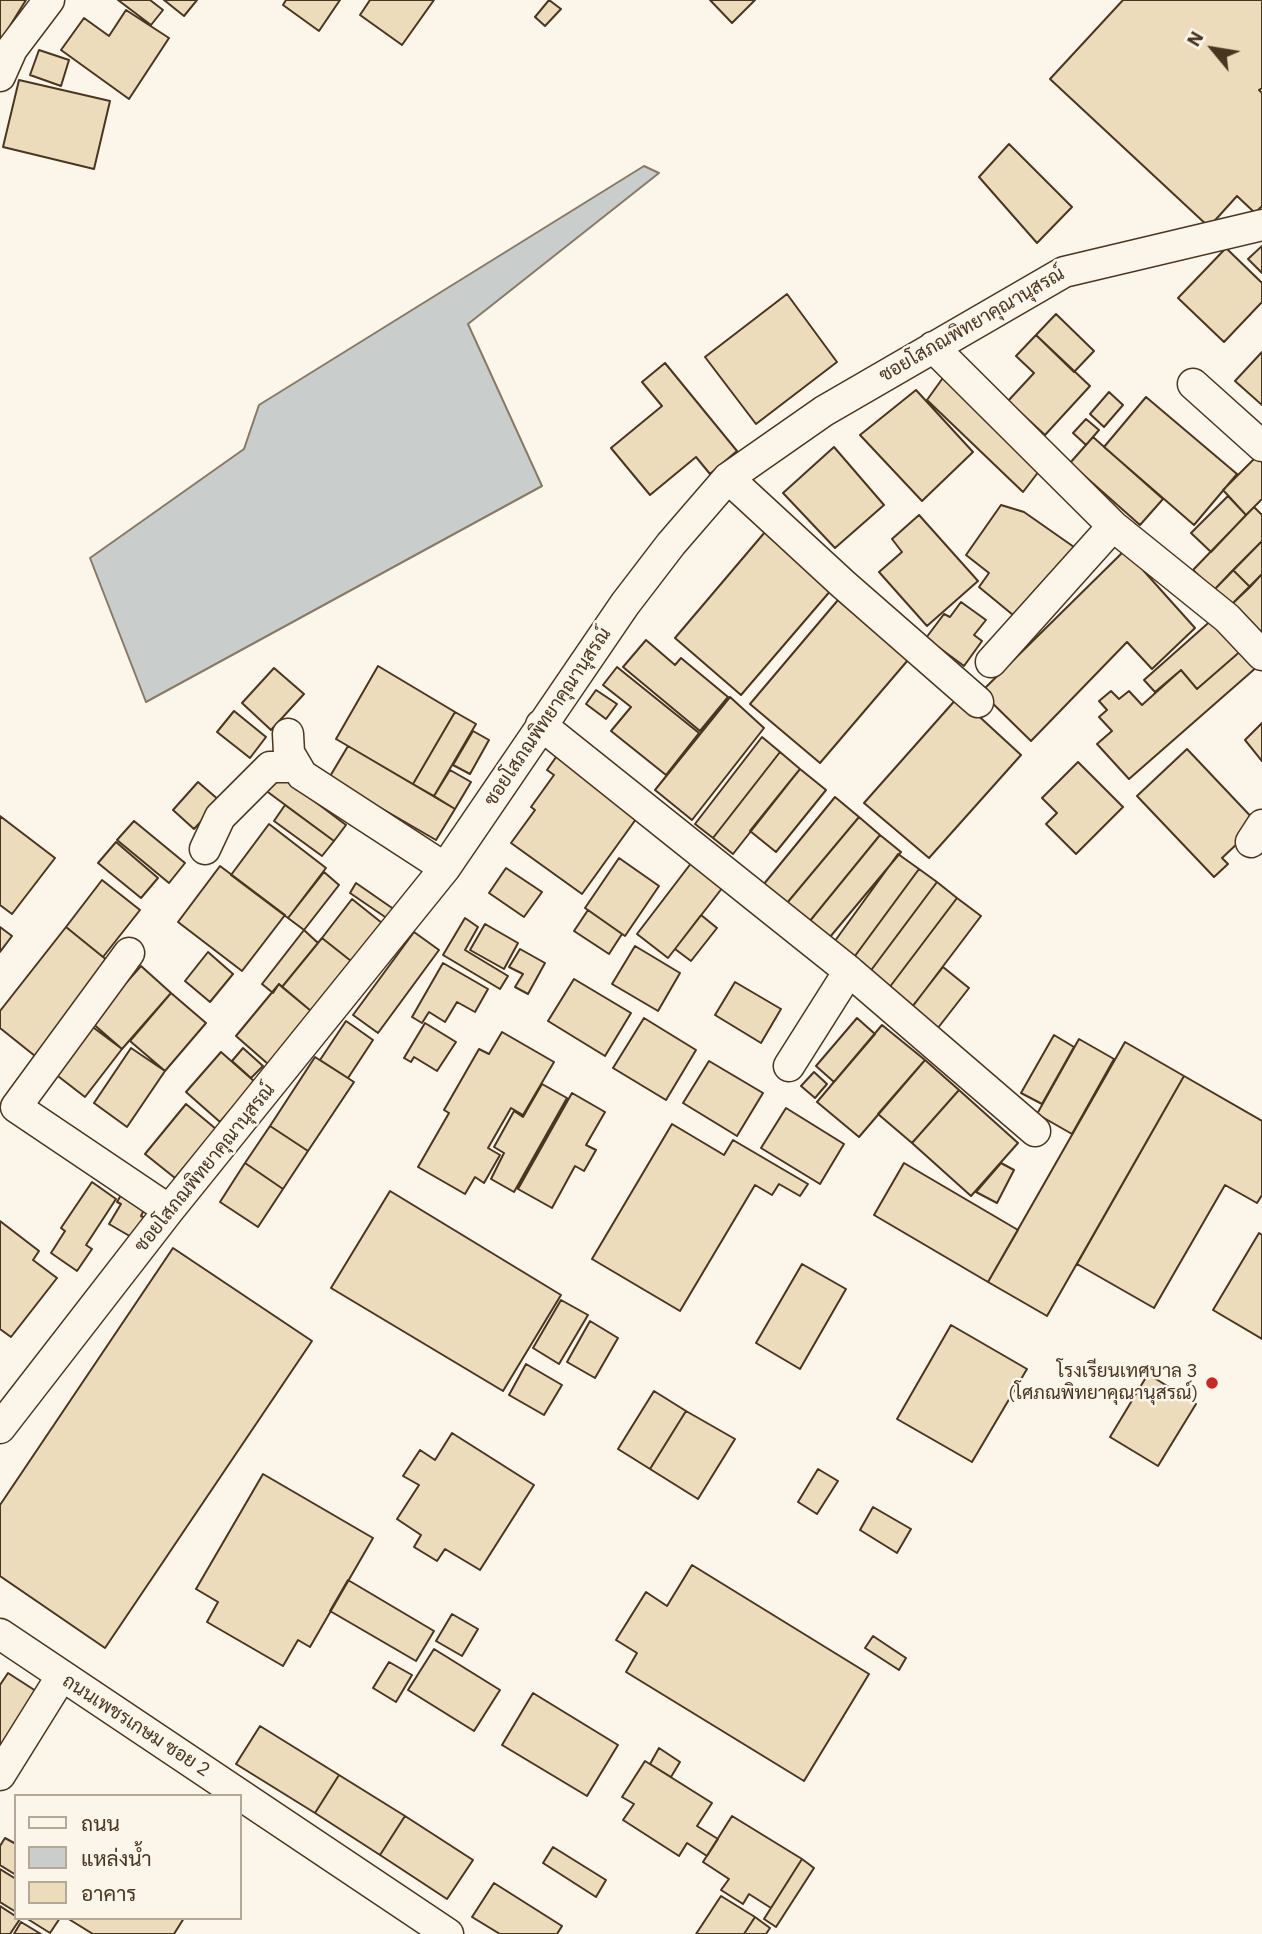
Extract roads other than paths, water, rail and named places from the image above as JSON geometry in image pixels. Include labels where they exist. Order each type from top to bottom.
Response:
[{"type":"street","points":[[0,76],[12,49],[49,0]]},
{"type":"street","name":"ซอยโสภณพิทยาคุณานุสรณ์","points":[[0,1428],[169,1210],[445,868],[625,604],[671,544],[728,478],[791,432],[933,346],[1073,268],[1262,225]]},
{"type":"street","points":[[933,346],[1113,526],[1227,618],[1262,655]]},
{"type":"street","points":[[1193,384],[1262,446]]},
{"type":"street","points":[[728,478],[843,584],[978,702]]},
{"type":"street","points":[[991,662],[1113,526]]},
{"type":"street","points":[[541,725],[849,971],[1035,1131]]},
{"type":"street","points":[[288,734],[289,753],[303,775],[445,868]]},
{"type":"street","points":[[205,849],[220,817],[270,767],[297,767]]},
{"type":"street","points":[[129,953],[16,1107],[169,1210]]},
{"type":"street","points":[[789,1066],[849,971]]},
{"type":"street","name":"ถนนเพชรเกษม ซอย 2","points":[[0,1634],[237,1794]]},
{"type":"street","points":[[0,1775],[61,1677]]},
{"type":"street","name":"ถนนเพชรเกษม ซอย 2","points":[[242,1797],[448,1934]]},
{"type":"water","points":[[644,166],[659,173],[468,324],[542,486],[146,702],[90,558],[244,449],[259,405]]},
{"type":"place","name":"โรงเรียนเทศบาล 3 (โศภณพิทยาคุณานุสรณ์)","points":[[1212,1383]]}]
